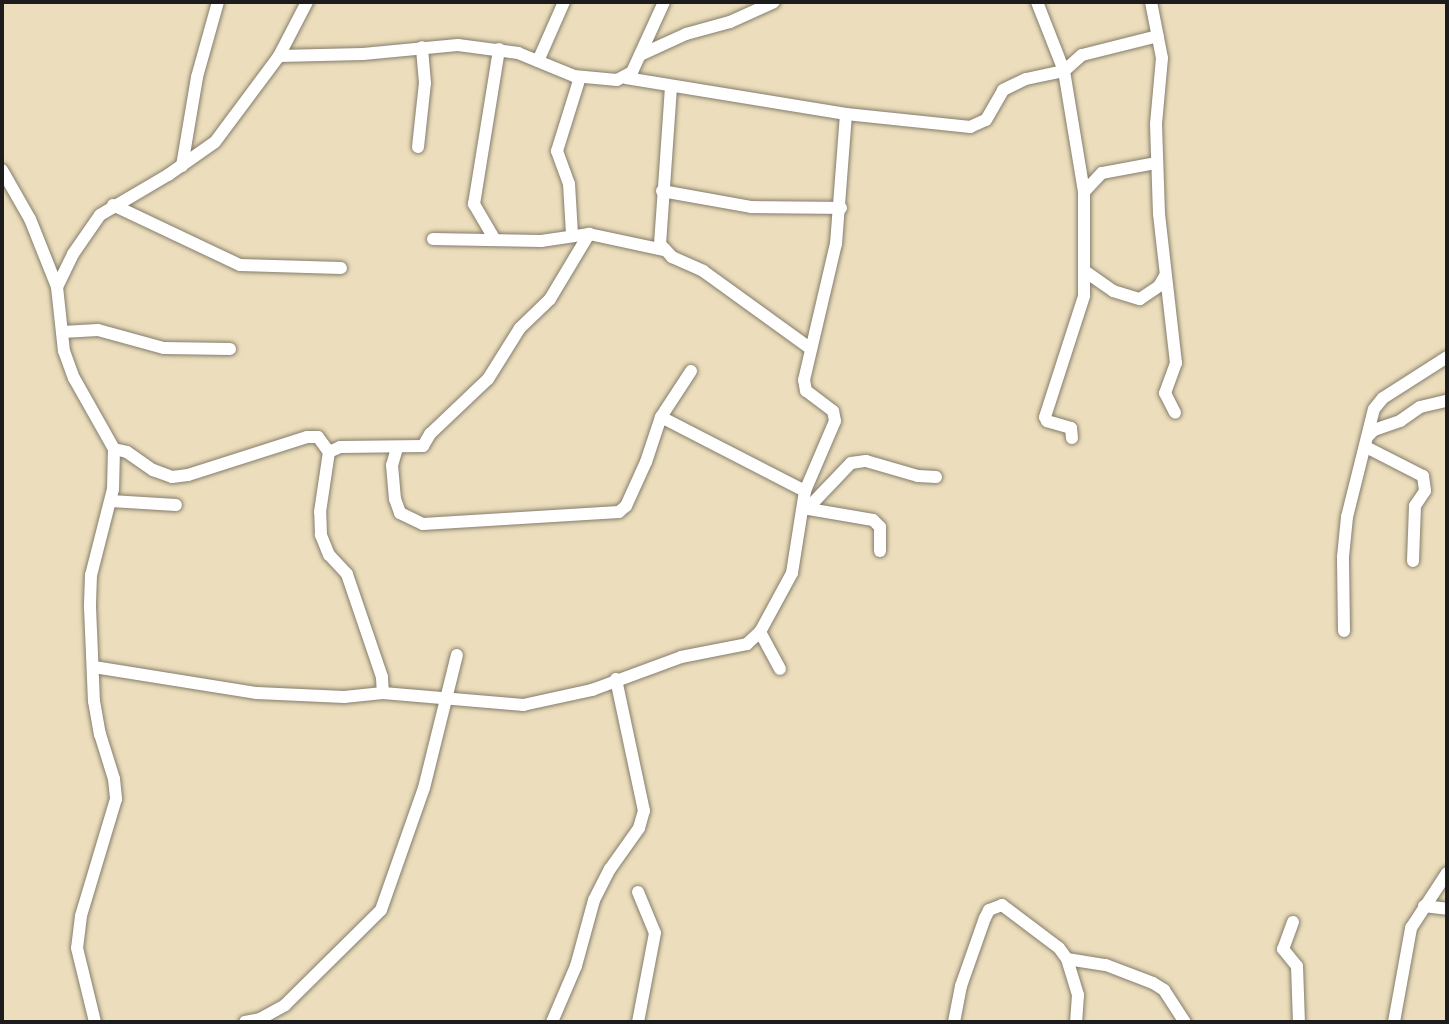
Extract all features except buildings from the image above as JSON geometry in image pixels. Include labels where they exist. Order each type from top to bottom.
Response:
[{"type":"street","points":[[182,166],[197,77],[218,2]]},
{"type":"street","points":[[57,287],[93,224],[113,205],[182,166],[221,135],[259,78],[279,56],[307,2]]},
{"type":"street","points":[[538,61],[564,2]]},
{"type":"street","points":[[626,78],[664,2]]},
{"type":"street","points":[[640,55],[686,34],[730,22],[774,2]]},
{"type":"street","points":[[1037,2],[1064,71],[1084,192],[1086,272],[1075,330],[1045,417],[1047,421],[1071,428],[1072,438]]},
{"type":"street","points":[[1151,2],[1162,58],[1156,163],[1176,363],[1165,393],[1175,413]]},
{"type":"street","points":[[279,56],[363,54],[458,45],[499,49],[580,77],[607,81],[626,78],[846,114],[970,127],[986,120],[1003,90],[1026,79],[1064,71],[1082,55],[1158,36]]},
{"type":"street","points":[[418,147],[425,83],[422,47]]},
{"type":"street","points":[[495,240],[474,204],[499,49]]},
{"type":"street","points":[[572,234],[569,184],[557,151],[580,77]]},
{"type":"street","points":[[664,250],[660,244],[662,191],[671,87]]},
{"type":"street","points":[[94,667],[257,693],[344,697],[383,693],[533,704],[592,690],[681,657],[747,644],[760,632],[792,573],[806,508],[805,491],[835,421],[833,411],[804,387],[836,244],[846,114]]},
{"type":"street","points":[[1084,192],[1102,173],[1156,163]]},
{"type":"street","points":[[2,170],[30,219],[57,287],[64,351],[74,378],[114,449],[111,501],[91,575],[97,719],[114,779],[116,799],[78,930],[83,983],[95,1022]]},
{"type":"street","points":[[662,191],[751,207],[841,208]]},
{"type":"street","points":[[113,205],[240,265],[341,268]]},
{"type":"street","points":[[433,239],[541,241],[572,234],[589,234],[664,250],[703,271],[811,349]]},
{"type":"street","points":[[329,452],[340,447],[423,446],[430,434],[488,379],[520,328],[550,299],[589,234]]},
{"type":"street","points":[[1086,272],[1113,291],[1140,299],[1159,286],[1165,276]]},
{"type":"street","points":[[62,332],[98,330],[164,348],[230,349]]},
{"type":"street","points":[[1344,631],[1345,537],[1374,409],[1383,398],[1447,357]]},
{"type":"street","points":[[397,448],[392,465],[395,499],[400,513],[423,524],[614,513],[626,506],[661,417],[691,371]]},
{"type":"street","points":[[1367,442],[1374,430],[1400,421],[1420,407],[1447,401]]},
{"type":"street","points":[[661,417],[805,491]]},
{"type":"street","points":[[114,449],[127,452],[153,470],[172,477],[188,475],[307,437],[318,437],[329,452],[320,512],[321,535],[329,555],[347,574],[382,677],[383,693]]},
{"type":"street","points":[[1367,442],[1423,476],[1425,491],[1415,506],[1413,561]]},
{"type":"street","points":[[806,508],[851,463],[866,461],[918,476],[936,477]]},
{"type":"street","points":[[111,501],[176,505]]},
{"type":"street","points":[[806,508],[873,520],[880,527],[880,551]]},
{"type":"street","points":[[760,632],[780,669]]},
{"type":"street","points":[[245,1022],[260,1019],[285,1005],[381,910],[424,788],[457,655]]},
{"type":"street","points":[[552,1022],[576,966],[594,900],[610,869],[639,828],[644,811],[616,679]]},
{"type":"street","points":[[1394,1022],[1411,928],[1447,873]]},
{"type":"street","points":[[638,892],[655,933],[638,1022]]},
{"type":"street","points":[[954,1022],[961,986],[989,910],[1002,905],[1059,948],[1067,959],[1078,995],[1076,1022]]},
{"type":"street","points":[[1424,906],[1447,909]]},
{"type":"street","points":[[1293,922],[1283,949],[1297,966],[1299,1022]]},
{"type":"street","points":[[1067,959],[1106,965],[1153,983],[1164,990],[1185,1022]]}]
